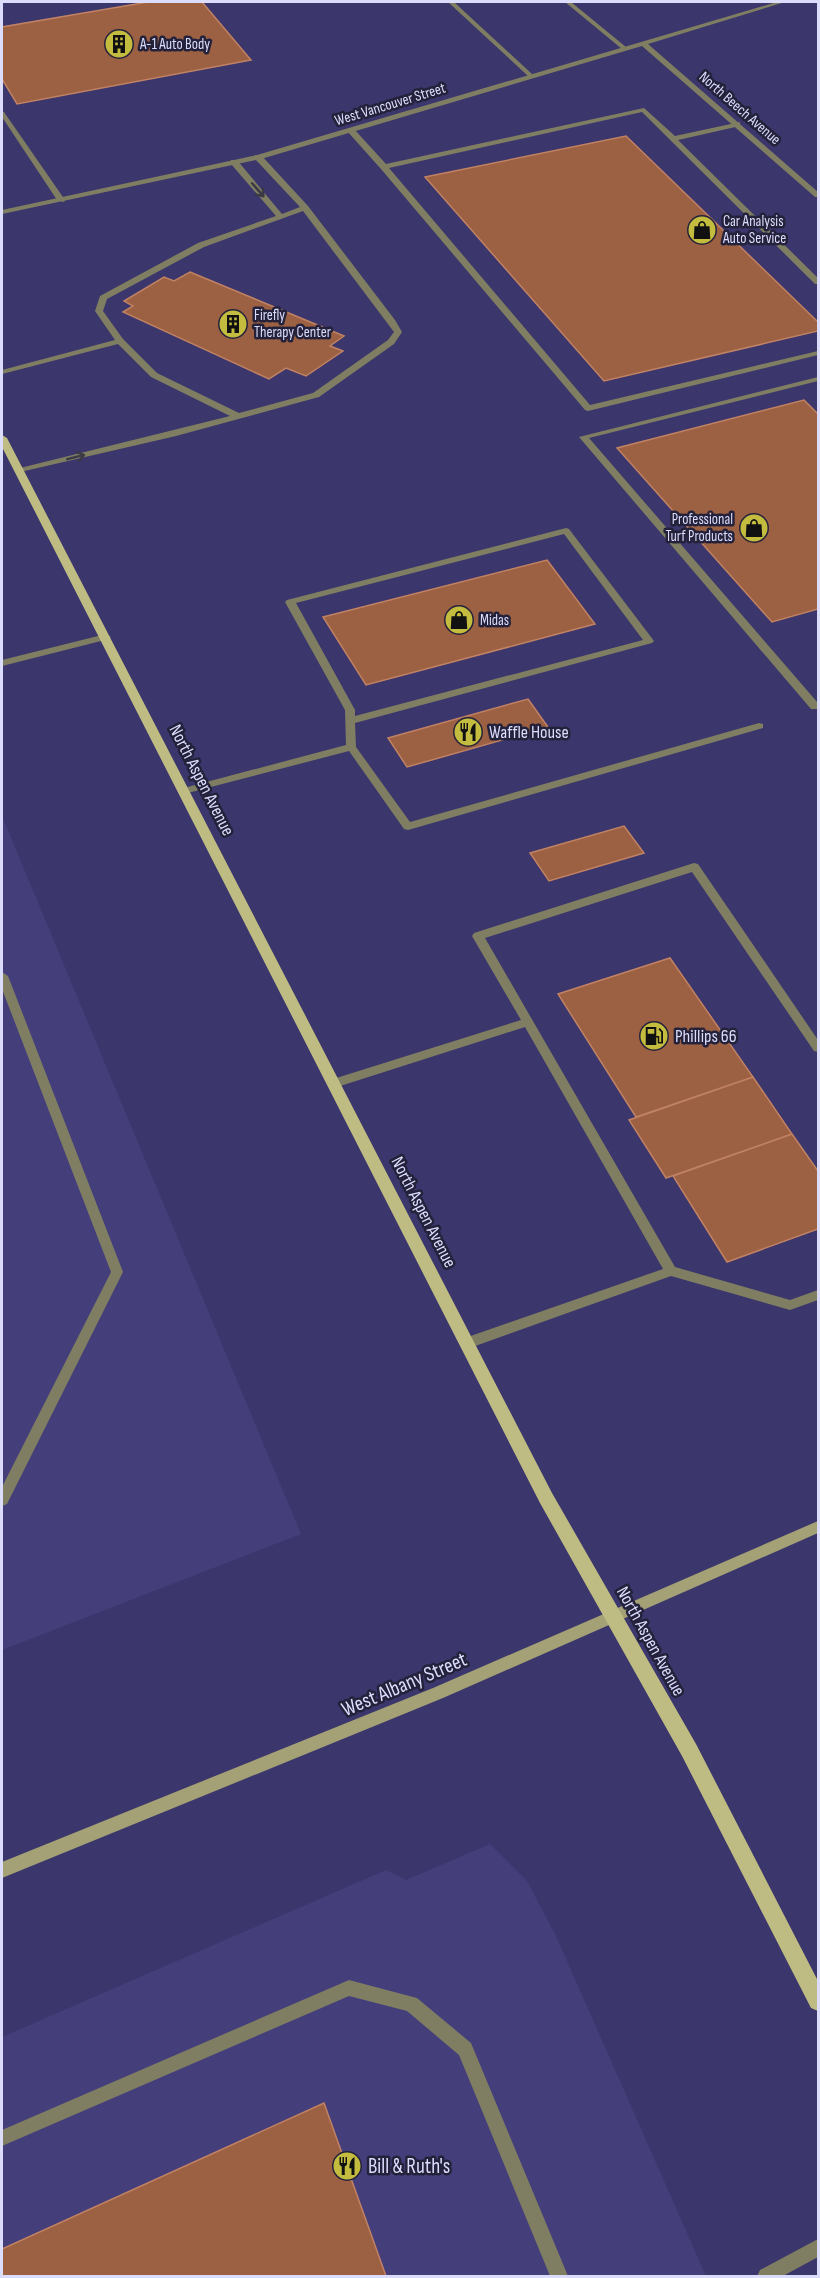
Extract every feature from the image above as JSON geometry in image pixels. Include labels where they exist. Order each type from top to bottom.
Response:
[{"type":"main road","name":"North Aspen Avenue","points":[[2,438],[546,1498],[689,1750],[819,2001]]},
{"type":"main road","name":"West Albany Street","points":[[2,1870],[429,1697],[819,1527]]},
{"type":"street","points":[[451,2],[530,75]]},
{"type":"street","points":[[568,2],[624,48]]},
{"type":"street","name":"West Vancouver Street","points":[[2,212],[258,157],[782,2]]},
{"type":"street","name":"North Beech Avenue","points":[[643,43],[819,195]]},
{"type":"street","points":[[384,166],[644,110],[819,282]]},
{"type":"street","points":[[2,113],[61,200]]},
{"type":"street","points":[[673,139],[737,124]]},
{"type":"street","points":[[351,131],[384,166],[588,408],[819,353]]},
{"type":"street","points":[[19,471],[239,417],[316,395],[391,342],[398,332],[305,208],[258,157]]},
{"type":"street","points":[[234,162],[282,217]]},
{"type":"street","points":[[239,417],[154,375],[120,341],[99,311],[103,298],[201,245],[305,208]]},
{"type":"street","points":[[2,372],[120,341]]},
{"type":"street","points":[[819,379],[583,437],[815,707],[819,706]]},
{"type":"street","points":[[350,721],[649,641],[566,531],[290,602],[350,710],[350,721],[351,747],[408,826],[759,726]]},
{"type":"street","points":[[2,663],[106,637]]},
{"type":"street","points":[[184,791],[351,747]]},
{"type":"street","points":[[670,1270],[478,936],[694,867],[819,1048]]},
{"type":"street","points":[[2,976],[117,1272],[2,1500]]},
{"type":"street","points":[[334,1083],[528,1022]]},
{"type":"street","points":[[467,1343],[670,1270],[790,1305],[819,1296]]},
{"type":"street","points":[[2,2138],[349,1988],[411,2004],[465,2049],[560,2277]]},
{"type":"street","points":[[766,2277],[819,2248]]},
{"type":"shaded area","points":[[2,816],[301,1534],[2,1650]]},
{"type":"shaded area","points":[[490,1844],[527,1881],[556,1936],[706,2276],[2,2276],[2,2037],[386,1870],[406,1880]]},
{"type":"building","name":"A-1 Auto Body","points":[[148,2],[202,2],[251,60],[17,104],[2,79],[2,27]]},
{"type":"building","points":[[626,136],[818,322],[818,331],[604,381],[425,177]]},
{"type":"building","name":"Firefly Therapy Center","points":[[190,272],[344,336],[330,346],[343,351],[306,376],[286,368],[269,379],[123,312],[133,306],[124,301],[164,277],[174,281]]},
{"type":"building","name":"Professional Turf Products","points":[[804,400],[818,414],[818,609],[772,622],[617,448]]},
{"type":"building","name":"Midas","points":[[547,560],[595,624],[366,685],[323,617]]},
{"type":"building","name":"Waffle House","points":[[528,699],[548,727],[407,767],[388,738]]},
{"type":"building","points":[[624,826],[644,853],[549,881],[530,853]]},
{"type":"building","name":"Phillips 66","points":[[670,958],[753,1077],[636,1117],[558,994]]},
{"type":"building","points":[[753,1077],[792,1134],[666,1178],[629,1120]]},
{"type":"building","points":[[792,1134],[818,1171],[818,1229],[727,1262],[673,1176]]},
{"type":"building","points":[[324,2103],[386,2276],[2,2276],[2,2249]]},
{"type":"place","name":"A-1 Auto Body","points":[[119,44]]},
{"type":"place","name":"Car Analysis Auto Service","points":[[702,230]]},
{"type":"place","name":"Firefly Therapy Center","points":[[233,324]]},
{"type":"place","name":"Professional Turf Products","points":[[754,528]]},
{"type":"place","name":"Midas","points":[[459,620]]},
{"type":"place","name":"Waffle House","points":[[468,732]]},
{"type":"place","name":"Phillips 66","points":[[654,1036]]},
{"type":"place","name":"Bill & Ruth's","points":[[347,2166]]}]
